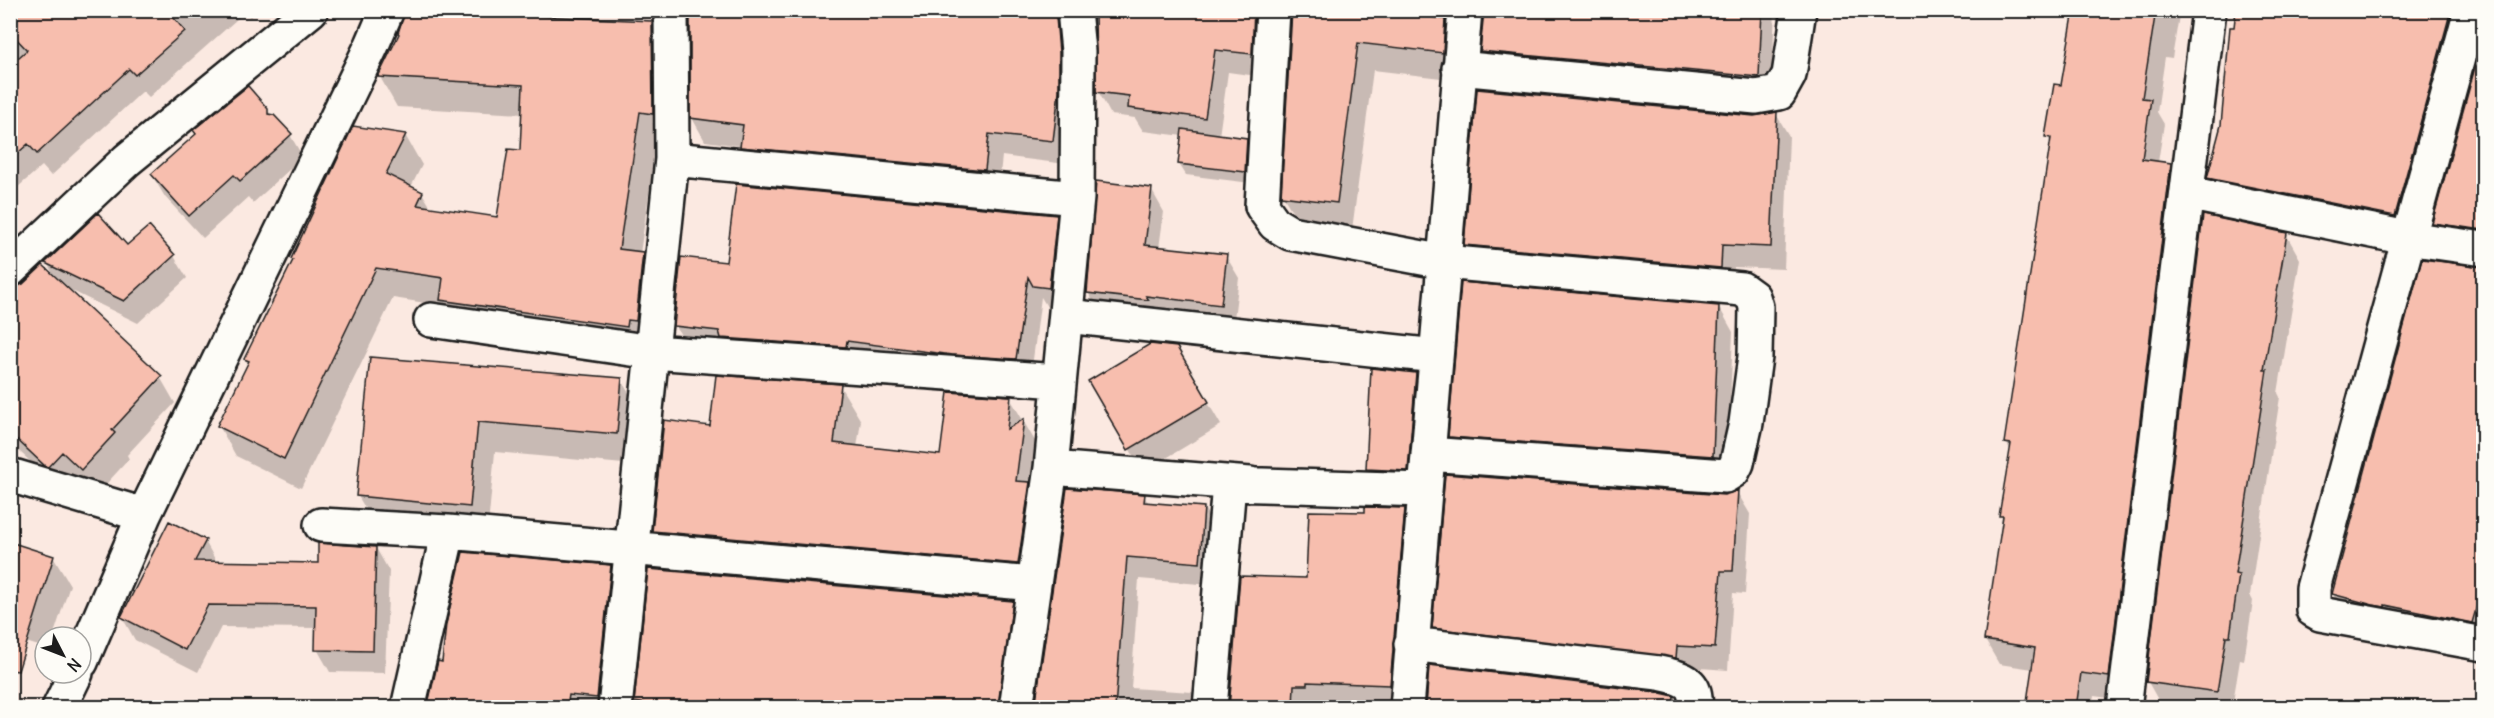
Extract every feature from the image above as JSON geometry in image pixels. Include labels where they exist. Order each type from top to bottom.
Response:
[{"type":"street","points":[[10,270],[127,160],[311,10]]},
{"type":"street","points":[[93,634],[144,515],[367,56],[387,10]]},
{"type":"street","points":[[615,708],[672,159],[671,10]]},
{"type":"street","points":[[1016,708],[1051,468],[1077,198],[1078,51],[1074,10]]},
{"type":"street","points":[[1273,10],[1262,206],[1275,224],[1290,233],[1444,262],[1743,289],[1753,297],[1756,307],[1755,357],[1746,423],[1737,463],[1733,471],[1725,476],[1428,454]]},
{"type":"street","points":[[1407,708],[1465,10]]},
{"type":"street","points":[[1459,68],[1756,97],[1779,93],[1790,75],[1799,10]]},
{"type":"street","points":[[2124,708],[2209,10]]},
{"type":"street","points":[[2471,10],[2313,588],[2313,610],[2320,614],[2484,644]]},
{"type":"street","points":[[672,159],[1077,198]]},
{"type":"street","points":[[2187,194],[2407,238],[2484,249]]},
{"type":"street","points":[[1066,316],[1436,356]]},
{"type":"street","points":[[431,320],[652,352],[1059,381]]},
{"type":"street","points":[[1051,468],[1264,486]]},
{"type":"street","points":[[10,475],[144,515]]},
{"type":"street","points":[[1210,708],[1228,484],[1425,490]]},
{"type":"street","points":[[321,525],[448,532],[1034,584]]},
{"type":"street","points":[[408,708],[448,532]]},
{"type":"street","points":[[1411,644],[1659,673],[1685,679],[1690,683],[1696,701],[1695,708]]},
{"type":"street","points":[[59,708],[70,685]]},
{"type":"building","points":[[10,10],[167,10],[185,31],[135,75],[129,69],[37,154],[28,144],[10,160],[10,65],[27,50],[10,32]]},
{"type":"building","points":[[405,10],[652,21],[653,114],[640,112],[619,249],[643,252],[636,321],[628,320],[627,327],[440,300],[443,278],[376,268],[284,459],[217,426],[249,361],[244,359],[293,260],[291,259],[353,126],[406,134],[386,174],[423,192],[417,205],[497,217],[508,149],[520,150],[523,85],[378,77],[399,34]]},
{"type":"building","points":[[690,10],[997,10],[1056,17],[1059,91],[1053,141],[989,134],[985,170],[740,147],[743,125],[690,118]]},
{"type":"building","points":[[1095,10],[1254,10],[1252,54],[1215,50],[1205,118],[1128,108],[1129,96],[1096,92]]},
{"type":"building","points":[[1292,10],[1374,10],[1445,19],[1443,53],[1358,43],[1337,203],[1281,196]]},
{"type":"building","points":[[1484,10],[1762,10],[1759,77],[1480,51]]},
{"type":"building","points":[[2074,10],[2156,10],[2142,98],[2151,99],[2142,159],[2171,163],[2109,677],[2081,673],[2076,708],[2026,708],[2035,648],[1984,640],[2003,516],[1999,516],[2011,444],[2004,443],[2051,138],[2045,137],[2054,84],[2061,85]]},
{"type":"building","points":[[2236,10],[2451,10],[2395,216],[2207,178],[2221,125],[2230,27],[2234,27]]},
{"type":"building","points":[[2484,35],[2484,230],[2432,223]]},
{"type":"building","points":[[248,86],[268,109],[268,114],[274,115],[292,134],[240,181],[234,175],[189,216],[151,174],[196,134],[193,130]]},
{"type":"building","points":[[1477,89],[1754,116],[1777,112],[1771,247],[1722,245],[1721,268],[1464,245]]},
{"type":"building","points":[[1182,129],[1247,138],[1245,172],[1178,164]]},
{"type":"building","points":[[1096,181],[1152,188],[1145,245],[1227,254],[1221,305],[1146,296],[1149,300],[1087,293]]},
{"type":"building","points":[[736,184],[1057,215],[1049,288],[1033,286],[1028,277],[1016,359],[952,355],[847,341],[846,347],[721,338],[719,331],[674,326],[681,257],[726,262]]},
{"type":"building","points":[[98,213],[127,245],[149,226],[175,255],[124,301],[45,263]]},
{"type":"building","points":[[2203,215],[2287,233],[2264,370],[2267,370],[2235,574],[2239,575],[2230,636],[2226,636],[2217,692],[2146,682]]},
{"type":"building","points":[[2422,259],[2484,267],[2484,581],[2472,623],[2385,605],[2385,607],[2373,605],[2332,594]]},
{"type":"building","points":[[43,265],[162,376],[112,430],[115,433],[81,470],[62,452],[48,467],[45,466],[10,433],[10,288],[23,284]]},
{"type":"building","points":[[1461,282],[1719,306],[1713,456],[1448,437]]},
{"type":"building","points":[[1150,344],[1177,347],[1209,402],[1128,450],[1088,381]]},
{"type":"building","points":[[370,357],[622,378],[617,434],[478,422],[470,507],[356,496]]},
{"type":"building","points":[[1371,368],[1416,373],[1408,471],[1366,469]]},
{"type":"building","points":[[716,375],[841,384],[834,443],[940,455],[948,392],[1011,396],[1007,429],[1024,419],[1016,481],[1030,482],[1018,564],[652,531],[664,420],[710,426]]},
{"type":"building","points":[[1445,474],[1724,495],[1738,490],[1733,571],[1721,571],[1715,648],[1677,646],[1676,658],[1432,628]]},
{"type":"building","points":[[1067,488],[1145,494],[1144,502],[1204,507],[1200,563],[1127,557],[1115,708],[1035,708]]},
{"type":"building","points":[[1365,507],[1405,508],[1390,685],[1307,682],[1307,685],[1294,685],[1293,708],[1229,708],[1240,576],[1306,578],[1309,511],[1365,512]]},
{"type":"building","points":[[169,521],[206,540],[195,561],[318,563],[318,543],[376,547],[373,651],[315,650],[316,606],[208,605],[185,650],[121,617]]},
{"type":"building","points":[[10,542],[54,556],[18,671],[10,670]]},
{"type":"building","points":[[463,552],[611,565],[597,698],[569,695],[567,708],[427,708],[438,661],[442,662],[446,624]]},
{"type":"building","points":[[648,569],[1013,601],[998,708],[677,708],[634,702]]},
{"type":"building","points":[[1429,665],[1656,692],[1674,696],[1673,708],[1426,708]]}]
